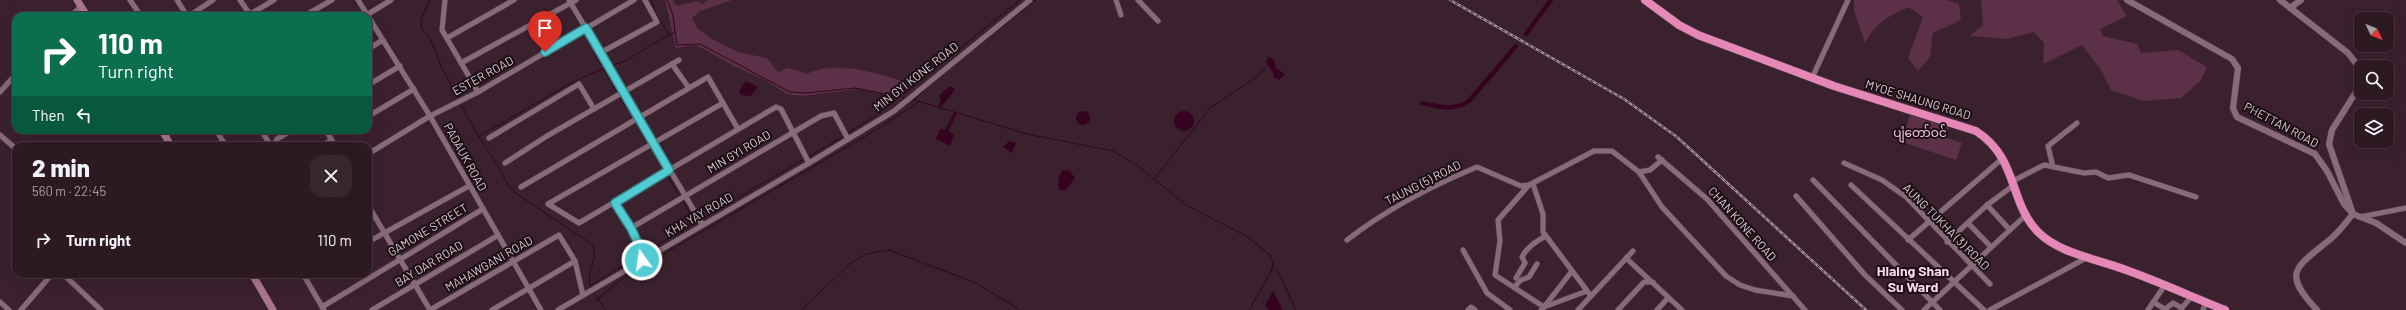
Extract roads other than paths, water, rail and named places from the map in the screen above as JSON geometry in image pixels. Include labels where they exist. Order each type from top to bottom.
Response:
[{"type":"highway","name":"MYOE SHAUNG ROAD","points":[[1645,0],[1679,25],[1698,35],[1812,78],[1976,131],[1991,141],[2003,158],[2027,214],[2034,226],[2043,236],[2056,245],[2192,296],[2204,306],[2225,310]]},
{"type":"main road","points":[[79,3],[85,12]]},
{"type":"main road","points":[[254,278],[273,310]]},
{"type":"street","points":[[130,0],[138,12]]},
{"type":"street","points":[[177,0],[185,12]]},
{"type":"street","points":[[194,12],[213,0]]},
{"type":"street","points":[[240,0],[247,12]]},
{"type":"street","points":[[254,12],[274,0]]},
{"type":"street","points":[[311,12],[332,0]]},
{"type":"street","name":"PADAUK ROAD","points":[[358,0],[365,12]]},
{"type":"street","points":[[372,13],[391,0]]},
{"type":"street","points":[[452,0],[445,2],[442,30],[478,92]]},
{"type":"street","points":[[447,38],[514,0]]},
{"type":"street","name":"ESTER ROAD","points":[[372,152],[430,116],[478,92],[634,0]]},
{"type":"street","points":[[600,53],[657,22],[645,0]]},
{"type":"street","name":"MIN GYI KONE ROAD","points":[[809,163],[905,102],[914,93],[1030,0]]},
{"type":"street","points":[[1116,0],[1121,15]]},
{"type":"street","points":[[1138,0],[1158,21]]},
{"type":"street","points":[[1812,78],[1848,0]]},
{"type":"street","name":"PHETTAN ROAD","points":[[2127,0],[2232,59],[2238,68],[2234,112],[2237,117],[2269,134],[2314,154],[2327,171],[2344,204],[2353,214],[2376,224],[2406,243]]},
{"type":"street","points":[[2280,0],[2348,53],[2354,61]]},
{"type":"street","points":[[2290,8],[2301,0]]},
{"type":"street","points":[[461,64],[572,1],[600,53],[702,224]]},
{"type":"street","points":[[74,12],[79,3]]},
{"type":"street","name":"PADAUK ROAD","points":[[372,24],[430,116],[497,236],[514,262],[541,310]]},
{"type":"street","points":[[372,46],[383,40]]},
{"type":"street","points":[[505,163],[679,60]]},
{"type":"street","points":[[672,64],[689,88]]},
{"type":"street","points":[[372,82],[400,66]]},
{"type":"street","points":[[521,187],[708,77],[738,128]]},
{"type":"street","points":[[0,92],[12,78]]},
{"type":"street","points":[[489,138],[579,84],[594,109]]},
{"type":"street","points":[[372,114],[414,89]]},
{"type":"street","points":[[2317,310],[2299,288],[2296,272],[2299,264],[2336,234],[2353,214],[2329,144],[2332,130],[2354,95]]},
{"type":"street","points":[[723,103],[548,204],[579,223],[776,107],[781,109],[809,163]]},
{"type":"street","name":"MIN GYI ROAD","points":[[631,228],[793,131],[831,112],[838,118],[848,139]]},
{"type":"street","points":[[2053,166],[2048,146],[2077,123]]},
{"type":"street","points":[[275,142],[286,134]]},
{"type":"street","points":[[328,134],[331,140],[328,142]]},
{"type":"street","points":[[0,135],[12,146]]},
{"type":"street","points":[[1542,308],[1495,275],[1500,241],[1498,220],[1531,185],[1559,168],[1594,151],[1603,150],[1612,151],[1639,172],[1662,207],[1726,276],[1740,285],[1755,290],[1793,296]]},
{"type":"street","name":"CHAN KONE ROAD","points":[[1639,172],[1650,170],[1660,158],[1707,199],[1805,310]]},
{"type":"street","points":[[1908,240],[2003,158]]},
{"type":"street","name":"KHA YAY ROAD","points":[[559,310],[702,224],[809,163]]},
{"type":"street","name":"AUNG TUKHA (3) ROAD","points":[[1844,163],[1882,180],[1906,197],[1970,266],[1990,284]]},
{"type":"street","points":[[1947,242],[2013,183],[2036,168],[2044,165],[2084,173],[2096,172],[2113,178],[2129,175],[2196,197]]},
{"type":"street","name":"TAUNG (5) ROAD","points":[[1347,240],[1403,201],[1477,167],[1521,186],[1531,185]]},
{"type":"street","points":[[1813,180],[1940,310]]},
{"type":"street","points":[[1531,185],[1543,214],[1543,232],[1591,296]]},
{"type":"street","points":[[1852,185],[1885,215],[1908,240],[1952,282],[1984,310]]},
{"type":"street","points":[[372,240],[469,186]]},
{"type":"street","points":[[1796,196],[1865,275],[1902,310]]},
{"type":"street","points":[[615,203],[631,228],[644,256],[642,260]]},
{"type":"street","points":[[1987,205],[2010,230]]},
{"type":"street","points":[[2360,217],[2406,208]]},
{"type":"street","name":"GAMONE STREET","points":[[372,276],[483,209]]},
{"type":"street","points":[[372,212],[398,259],[430,310]]},
{"type":"street","points":[[1924,310],[1952,282],[2027,214]]},
{"type":"street","points":[[1968,223],[1991,247]]},
{"type":"street","name":"MAHAWGANI ROAD","points":[[430,310],[559,235],[575,261]]},
{"type":"street","name":"BAY DAR ROAD","points":[[372,310],[497,236]]},
{"type":"street","points":[[1516,278],[1525,263],[1522,257],[1524,254],[1534,243],[1546,236]]},
{"type":"street","points":[[1463,250],[1487,294],[1510,310]]},
{"type":"street","points":[[1578,310],[1633,251]]},
{"type":"street","points":[[1990,310],[2088,257]]},
{"type":"street","points":[[1626,258],[1682,310]]},
{"type":"street","points":[[492,310],[575,261],[585,294]]},
{"type":"street","points":[[1514,287],[1521,280],[1529,277],[1537,264]]},
{"type":"street","points":[[1542,308],[1572,271]]},
{"type":"street","points":[[21,310],[49,278]]},
{"type":"street","points":[[68,278],[101,310]]},
{"type":"street","points":[[305,278],[323,308]]},
{"type":"street","name":"GAMONE STREET","points":[[323,308],[369,278]]},
{"type":"street","points":[[1618,310],[1644,282],[1653,282]]},
{"type":"street","points":[[2148,310],[2165,286]]},
{"type":"street","points":[[1542,308],[1587,291]]},
{"type":"street","points":[[2153,302],[2165,310],[2173,303],[2181,309],[2192,296]]},
{"type":"street","points":[[1657,310],[1668,298]]},
{"type":"street","points":[[0,302],[9,310]]},
{"type":"street","points":[[1468,310],[1471,307],[1475,310]]},
{"type":"waterway","points":[[430,0],[421,20],[422,29],[431,40],[441,66],[459,99]]},
{"type":"waterway","points":[[651,0],[655,12],[669,35],[675,32],[677,45],[700,44],[790,92],[806,93],[855,88],[906,98]]},
{"type":"waterway","points":[[667,0],[673,15],[675,32]]},
{"type":"waterway","points":[[848,133],[881,112],[1020,0]]},
{"type":"waterway","points":[[936,80],[1035,0]]},
{"type":"waterway","points":[[1526,34],[1551,0]]},
{"type":"waterway","points":[[610,66],[625,61],[668,35]]},
{"type":"waterway","points":[[1422,103],[1440,107],[1452,107],[1469,101],[1516,46]]},
{"type":"waterway","points":[[594,53],[602,66]]},
{"type":"waterway","points":[[1154,179],[1211,107],[1258,76],[1268,65]]},
{"type":"waterway","points":[[478,137],[569,84],[606,67]]},
{"type":"waterway","points":[[604,70],[617,92]]},
{"type":"waterway","points":[[914,100],[932,83]]},
{"type":"waterway","points":[[620,98],[633,117]]},
{"type":"waterway","points":[[911,99],[1027,134],[1113,151],[1137,165],[1186,205],[1246,236],[1270,255],[1273,263],[1271,272],[1249,310]]},
{"type":"waterway","points":[[597,300],[615,284],[633,272],[876,130],[919,102]]},
{"type":"waterway","points":[[461,104],[477,134],[508,185],[514,192],[593,245],[594,257],[589,277],[591,289]]},
{"type":"waterway","points":[[636,123],[648,143]]},
{"type":"waterway","points":[[809,156],[844,136]]},
{"type":"waterway","points":[[652,149],[665,171]]},
{"type":"waterway","points":[[703,218],[804,159]]},
{"type":"waterway","points":[[666,173],[679,195]]},
{"type":"waterway","points":[[646,252],[695,222],[683,201]]},
{"type":"waterway","points":[[801,310],[851,263],[866,254],[889,250],[976,283],[1020,310]]},
{"type":"waterway","points":[[591,285],[640,255]]},
{"type":"waterway","points":[[1272,268],[1278,272],[1296,310]]},
{"type":"waterway","points":[[593,292],[606,310]]},
{"type":"railway","points":[[1450,0],[1624,99],[1677,137],[1866,310]]},
{"type":"district","name":"Hlaing Shan Su Ward","points":[[1913,280]]},
{"type":"park label","name":"ပျံတော်ဝင်","points":[[1920,133]]}]
